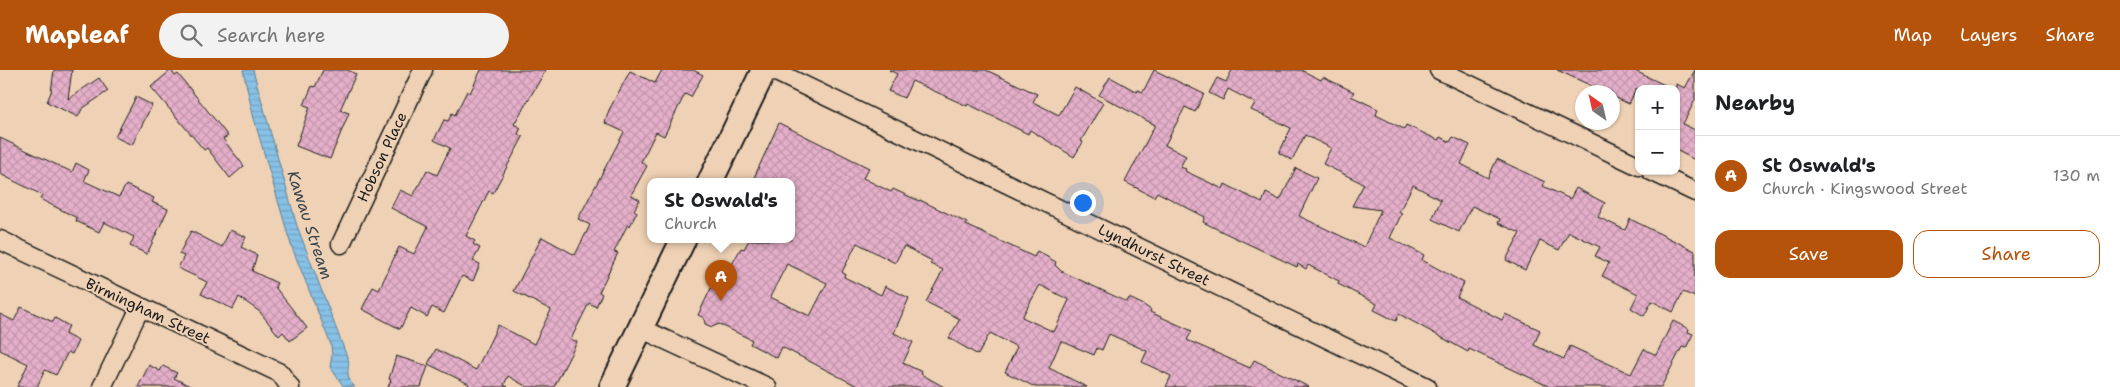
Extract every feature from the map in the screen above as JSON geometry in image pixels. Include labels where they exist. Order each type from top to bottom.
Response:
[{"type":"main road","points":[[712,178],[764,70]]},
{"type":"main road","points":[[612,387],[681,243]]},
{"type":"street","name":"Hobson Place","points":[[342,244],[423,70]]},
{"type":"street","name":"Lyndhurst Street","points":[[772,70],[1427,387]]},
{"type":"street","points":[[1439,70],[1635,164]]},
{"type":"street","points":[[1659,175],[1695,192]]},
{"type":"street","name":"Birmingham Street","points":[[0,240],[280,373],[290,387]]},
{"type":"street","points":[[102,387],[140,308]]},
{"type":"street","points":[[640,328],[766,387]]},
{"type":"water","points":[[243,70],[253,70],[297,226],[349,362],[348,376],[355,387],[344,387],[330,367],[331,345],[291,245],[254,119]]},
{"type":"building","points":[[54,70],[72,70],[68,99],[99,78],[108,91],[82,109],[78,117],[47,102],[51,92]]},
{"type":"building","points":[[171,70],[175,76],[178,74],[228,136],[223,139],[244,166],[230,178],[207,148],[204,150],[151,87]]},
{"type":"building","points":[[323,70],[348,70],[356,74],[340,110],[349,113],[330,159],[296,146],[310,107],[304,105],[312,86],[315,87]]},
{"type":"building","points":[[481,70],[546,70],[514,124],[521,128],[518,134],[523,137],[493,193],[489,191],[466,236],[475,241],[473,244],[480,248],[473,261],[480,264],[473,281],[462,276],[444,313],[432,307],[427,317],[411,308],[400,329],[362,309],[373,287],[379,290],[399,247],[414,254],[428,227],[391,208],[400,190],[413,196],[427,170],[437,175],[450,148],[434,140],[444,120],[448,121],[452,113],[455,115],[467,91],[470,93]]},
{"type":"building","points":[[662,70],[693,70],[703,75],[691,97],[685,94],[664,136],[656,132],[641,162],[647,166],[631,195],[640,200],[634,210],[637,212],[630,226],[628,224],[614,252],[618,253],[599,292],[602,294],[596,307],[589,303],[571,339],[577,342],[554,387],[527,387],[508,376],[504,385],[508,387],[468,387],[469,384],[428,364],[436,349],[476,370],[498,325],[534,344],[551,310],[514,291],[542,237],[575,255],[590,225],[578,219],[624,132],[605,123],[609,110],[630,71],[655,83]]},
{"type":"building","points":[[889,70],[986,70],[1037,94],[1033,102],[1059,115],[1075,87],[1103,103],[1074,157],[1030,130],[1028,134],[968,104],[967,106],[912,81],[904,98],[888,91],[897,74]]},
{"type":"building","points":[[1154,70],[1204,94],[1195,112],[1185,107],[1165,145],[1186,156],[1180,167],[1223,189],[1225,184],[1262,203],[1266,193],[1280,200],[1296,168],[1317,178],[1299,216],[1364,247],[1381,210],[1352,206],[1364,184],[1323,164],[1331,148],[1305,135],[1292,160],[1279,153],[1291,128],[1251,110],[1255,103],[1228,89],[1223,100],[1209,93],[1217,78],[1226,82],[1232,70],[1301,70],[1321,80],[1323,77],[1354,92],[1351,96],[1378,109],[1376,115],[1404,129],[1406,125],[1438,140],[1440,137],[1450,142],[1453,137],[1470,145],[1461,164],[1488,178],[1497,159],[1545,182],[1543,186],[1570,199],[1576,188],[1605,203],[1598,217],[1625,230],[1630,219],[1695,251],[1695,297],[1683,292],[1673,312],[1652,301],[1644,316],[1631,308],[1638,294],[1602,276],[1609,263],[1595,256],[1600,247],[1569,232],[1559,250],[1540,241],[1525,270],[1506,260],[1520,233],[1498,223],[1500,219],[1472,206],[1459,232],[1432,219],[1441,200],[1413,185],[1399,212],[1402,213],[1390,238],[1424,255],[1422,260],[1464,283],[1457,297],[1502,320],[1505,314],[1540,330],[1534,345],[1564,359],[1570,346],[1631,374],[1644,349],[1656,355],[1673,321],[1689,329],[1688,332],[1693,334],[1686,348],[1682,347],[1661,387],[1550,387],[1469,349],[1468,352],[1399,314],[1396,321],[1374,310],[1377,304],[1338,284],[1339,281],[1308,265],[1306,269],[1298,264],[1297,267],[1203,222],[1205,217],[1157,192],[1154,197],[1125,182],[1155,125],[1099,95],[1110,77],[1137,92],[1138,90],[1143,92]]},
{"type":"building","points":[[1557,70],[1633,70],[1665,85],[1635,85],[1635,91],[1629,104],[1620,100],[1620,85],[1590,85]]},
{"type":"building","points":[[1695,70],[1695,100],[1683,124],[1695,130],[1695,160],[1680,152],[1680,86],[1685,88]]},
{"type":"building","points":[[136,97],[152,105],[132,145],[115,137]]},
{"type":"building","points":[[779,123],[869,168],[863,178],[891,192],[893,189],[920,200],[967,223],[966,225],[1034,257],[1037,251],[1056,262],[1055,265],[1061,271],[1127,302],[1129,298],[1142,304],[1151,310],[1150,312],[1192,331],[1187,340],[1250,368],[1254,360],[1309,387],[1166,387],[1171,376],[1142,362],[1147,351],[1109,334],[1102,350],[1097,348],[1094,355],[1061,341],[1049,368],[1087,387],[1035,387],[1005,372],[1017,347],[990,333],[978,355],[949,338],[960,319],[926,302],[943,270],[930,264],[932,261],[904,246],[895,263],[857,243],[842,272],[845,274],[844,277],[881,295],[885,286],[909,298],[894,333],[913,342],[903,363],[922,372],[921,374],[944,387],[859,387],[782,347],[777,358],[750,344],[752,340],[719,324],[712,327],[705,324],[704,318],[698,315],[719,272],[726,275],[741,248],[744,249],[747,243],[795,243],[795,178],[754,178]],"holes":[[[787,264],[827,283],[810,316],[770,297]],[[1040,285],[1069,300],[1054,332],[1022,317]]]},
{"type":"building","points":[[0,138],[72,172],[76,163],[89,170],[84,181],[119,197],[126,185],[154,198],[152,202],[168,209],[147,254],[130,246],[134,237],[104,222],[99,232],[76,221],[77,218],[40,199],[42,195],[0,174]]},
{"type":"building","points":[[230,230],[246,237],[241,247],[257,255],[252,271],[277,283],[275,287],[307,328],[290,341],[283,332],[279,336],[260,312],[239,297],[233,309],[201,294],[207,282],[178,268],[184,256],[179,254],[191,231],[222,247]]},
{"type":"building","points":[[21,307],[53,322],[55,318],[69,326],[65,334],[78,341],[72,354],[68,352],[56,375],[45,370],[37,387],[17,387],[28,364],[0,350],[0,314],[14,321]]},
{"type":"building","points":[[396,356],[428,366],[421,387],[388,387]]},
{"type":"building","points":[[149,365],[160,371],[163,366],[177,373],[174,378],[192,387],[138,387]]},
{"type":"place","name":"St Oswald's","points":[[721,301]]},
{"type":"water label","name":"Kawau Stream","points":[[310,225]]}]
